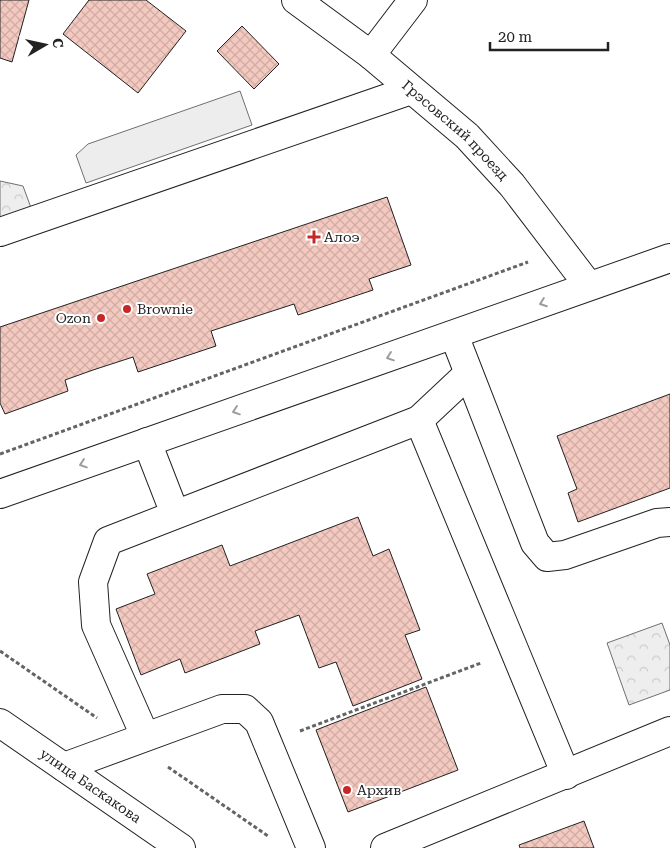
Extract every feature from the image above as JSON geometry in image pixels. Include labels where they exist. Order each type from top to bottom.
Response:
[{"type":"street","name":"Грэсовский проезд","points":[[296,0],[372,55],[474,143],[512,184],[589,286]]},
{"type":"street","points":[[372,55],[413,0]]},
{"type":"street","points":[[0,232],[411,90]]},
{"type":"street","points":[[0,494],[670,258]]},
{"type":"street","points":[[454,335],[535,543],[547,557],[565,555],[657,523],[670,522]]},
{"type":"street","points":[[145,736],[96,625],[93,582],[108,541],[419,420],[468,374]]},
{"type":"street","points":[[419,420],[566,774]]},
{"type":"street","points":[[147,442],[175,514]]},
{"type":"street","points":[[64,767],[222,709],[245,709],[259,722],[311,848]]},
{"type":"street","name":"улица Баскакова","points":[[0,723],[181,848]]},
{"type":"street","points":[[385,848],[670,731]]},
{"type":"path","points":[[0,454],[562,250]]},
{"type":"path","points":[[267,744],[515,650]]},
{"type":"green space","points":[[0,181],[23,186],[34,216],[0,228]]},
{"type":"green space","points":[[662,623],[670,645],[670,690],[629,705],[607,643]]},
{"type":"shaded area","points":[[240,91],[252,125],[86,183],[76,155],[88,144]]},
{"type":"building","points":[[0,0],[29,0],[12,62],[0,58]]},
{"type":"building","points":[[89,0],[146,0],[186,31],[138,93],[63,34]]},
{"type":"building","points":[[242,26],[279,64],[254,89],[217,51]]},
{"type":"building","points":[[387,197],[411,265],[369,279],[373,290],[298,315],[294,304],[211,331],[216,346],[138,372],[133,357],[93,370],[65,380],[68,391],[5,414],[0,403],[0,327]]},
{"type":"building","points":[[670,394],[670,488],[578,522],[568,493],[577,489],[557,436]]},
{"type":"building","points":[[358,517],[373,556],[389,549],[420,630],[405,635],[422,679],[353,706],[336,662],[319,668],[299,615],[255,631],[260,644],[185,673],[180,659],[141,675],[116,609],[155,594],[147,574],[222,545],[230,566]]},
{"type":"building","points":[[426,687],[458,770],[348,812],[316,730]]},
{"type":"building","points":[[584,821],[594,848],[520,848],[519,845]]},
{"type":"place","name":"Алоэ","points":[[314,237]]},
{"type":"place","name":"Brownie","points":[[127,309]]},
{"type":"place","name":"Ozon","points":[[101,318]]},
{"type":"place","name":"Архив","points":[[347,790]]}]
